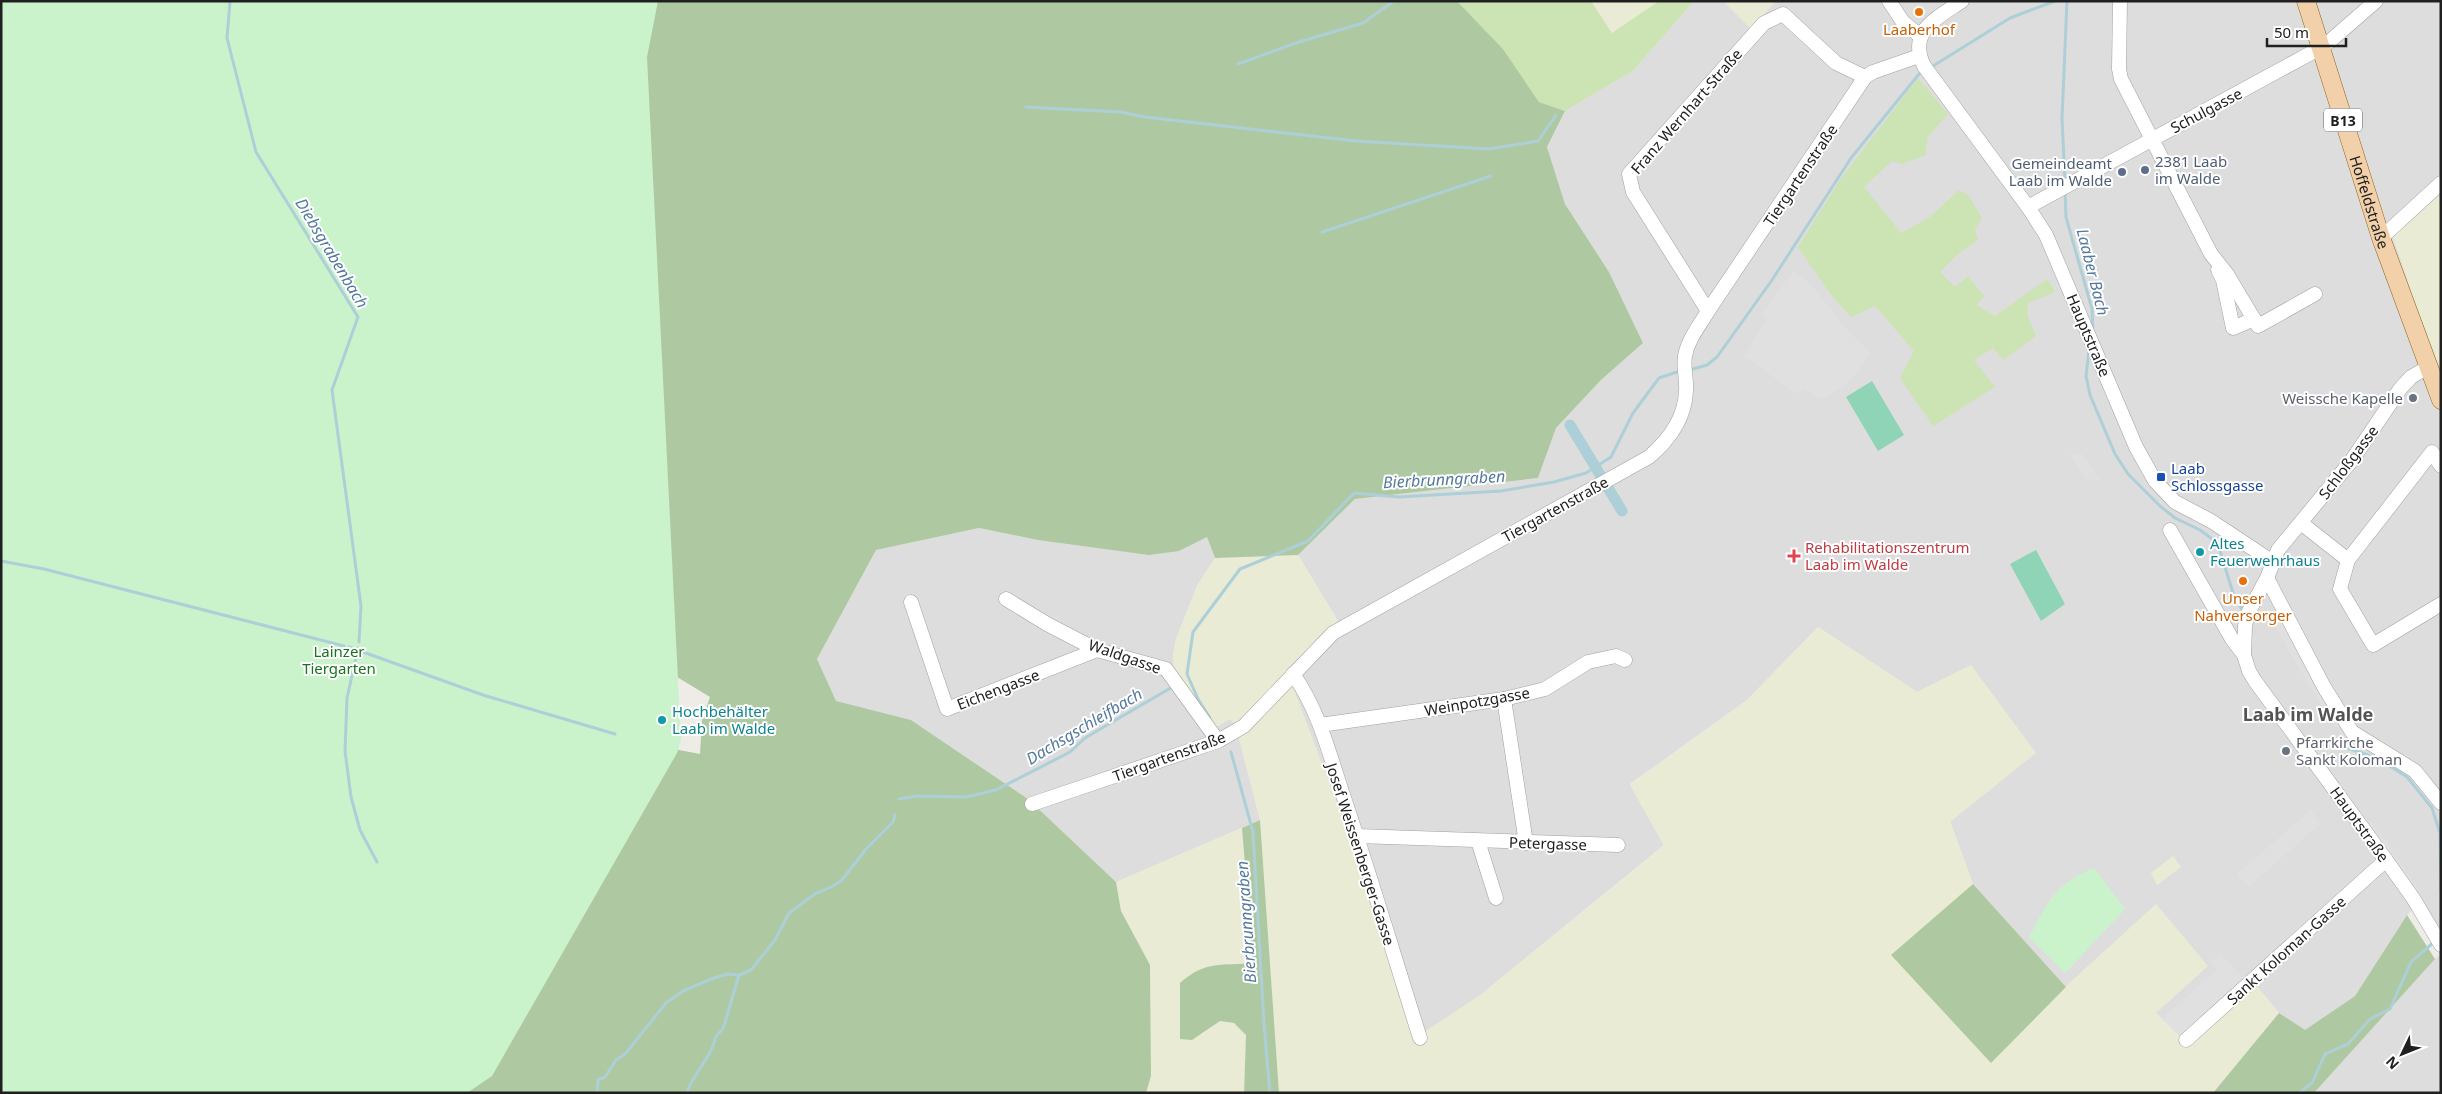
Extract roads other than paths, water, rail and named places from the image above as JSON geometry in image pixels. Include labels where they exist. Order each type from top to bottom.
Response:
[{"type":"main road","name":"Hoffeldstraße","points":[[2306,1],[2381,238],[2427,368],[2441,400]]},
{"type":"street","points":[[1889,1],[1904,22],[1920,36]]},
{"type":"street","points":[[1865,77],[1873,72],[1919,56],[1920,36],[1930,24],[1962,1]]},
{"type":"street","points":[[2120,1],[2119,69],[2125,89],[2153,138],[2223,280],[2233,328],[2254,319]]},
{"type":"street","name":"Schulgasse","points":[[2028,207],[2320,48],[2376,1]]},
{"type":"street","name":"Franz Wernhart-Straße","points":[[1708,311],[1633,192],[1628,174],[1764,23],[1783,14],[1836,63],[1865,77]]},
{"type":"street","name":"Hauptstraße","points":[[1919,56],[1930,75],[2028,207],[2046,235],[2098,353],[2136,447],[2164,493],[2175,502],[2237,536],[2273,562],[2267,578],[2252,605],[2245,626],[2244,655],[2249,671],[2413,898],[2441,945]]},
{"type":"street","name":"Tiergartenstraße","points":[[1032,804],[1218,741],[1244,726],[1333,633],[1649,456],[1665,444],[1676,427],[1686,391],[1686,354],[1692,338],[1708,311],[1865,77]]},
{"type":"street","points":[[2381,238],[2441,183]]},
{"type":"street","points":[[2210,254],[2228,274],[2258,326],[2315,294]]},
{"type":"street","name":"Schloßgasse","points":[[2273,562],[2278,550],[2352,460],[2400,389],[2411,377],[2427,368]]},
{"type":"street","points":[[2441,466],[2432,452],[2348,560],[2340,589],[2373,645],[2441,604]]},
{"type":"street","points":[[2301,523],[2348,560]]},
{"type":"street","name":"Hauptstraße","points":[[2170,530],[2232,640],[2244,655]]},
{"type":"street","points":[[2267,578],[2324,687],[2352,732],[2415,771],[2441,803]]},
{"type":"street","name":"Waldgasse","points":[[1006,599],[1047,624],[1097,650],[1166,669],[1218,741]]},
{"type":"street","name":"Eichengasse","points":[[911,602],[947,709],[1097,650]]},
{"type":"street","name":"Weinpotzgasse","points":[[1320,725],[1504,699],[1545,689],[1588,662],[1616,656],[1625,660]]},
{"type":"street","name":"Josef Weissenberger-Gasse","points":[[1294,674],[1306,691],[1320,725],[1420,1038]]},
{"type":"street","points":[[1504,699],[1526,843]]},
{"type":"street","name":"Petergasse","points":[[1357,836],[1618,845]]},
{"type":"street","points":[[1478,841],[1496,898]]},
{"type":"street","name":"Sankt Koloman-Gasse","points":[[2186,1040],[2386,860]]},
{"type":"waterway","name":"Diebsgrabenbach","points":[[230,1],[227,38],[256,152],[358,317],[332,390],[361,606],[359,642]]},
{"type":"waterway","points":[[1238,64],[1299,42],[1363,23],[1394,1]]},
{"type":"waterway","points":[[1933,66],[2010,18],[2055,1]]},
{"type":"waterway","name":"Laaber Bach","points":[[2065,183],[2062,118],[2067,1]]},
{"type":"waterway","points":[[1693,369],[1707,365],[1717,357],[1772,280],[1851,158],[1919,74]]},
{"type":"waterway","points":[[1026,107],[1120,112],[1145,117],[1356,141],[1489,149],[1538,141],[1556,115]]},
{"type":"waterway","points":[[1322,232],[1491,176]]},
{"type":"waterway","name":"Laaber Bach","points":[[2065,192],[2066,217],[2092,309],[2093,332]]},
{"type":"waterway","name":"Laaber Bach","points":[[2089,350],[2086,376],[2090,395],[2115,454],[2128,474],[2160,506],[2175,518],[2200,530],[2211,538],[2220,551],[2234,596],[2243,611]]},
{"type":"waterway","name":"Bierbrunngraben","points":[[1210,718],[1198,699],[1187,674],[1193,632],[1240,569],[1308,541],[1354,493],[1399,497],[1501,491],[1554,482],[1586,473],[1611,457],[1633,413],[1659,378],[1677,372]]},
{"type":"waterway","name":"Bierbrunngraben","points":[[1570,425],[1622,511]]},
{"type":"waterway","points":[[1,561],[44,569],[344,646]]},
{"type":"waterway","points":[[349,647],[483,695],[615,734]]},
{"type":"waterway","name":"Diebsgrabenbach","points":[[358,648],[347,698],[345,751],[351,797],[360,830],[377,862]]},
{"type":"waterway","name":"Dachsgschleifbach","points":[[899,799],[917,796],[966,797],[996,790],[1070,752],[1085,738],[1174,686]]},
{"type":"waterway","name":"Laaber Bach","points":[[2347,748],[2377,758],[2407,777],[2432,808],[2440,833],[2441,891]]},
{"type":"waterway","name":"Bierbrunngraben","points":[[1231,752],[1253,832],[1264,1024],[1270,1093]]},
{"type":"waterway","name":"Dachsgschleifbach","points":[[597,1093],[598,1080],[605,1077],[616,1060],[626,1053],[666,1003],[683,991],[714,978],[728,974],[739,975],[751,970],[775,940],[789,913],[815,894],[842,880],[866,849],[893,822],[895,815]]},
{"type":"waterway","points":[[2299,1093],[2312,1083],[2325,1054],[2348,1044],[2370,1019],[2390,1009],[2411,962],[2434,942]]},
{"type":"waterway","points":[[687,1093],[712,1048],[716,1037],[723,1029],[739,975]]},
{"type":"place","name":"Laaberhof","points":[[1919,12]]},
{"type":"place","name":"2381 Laab im Walde","points":[[2145,170]]},
{"type":"place","name":"Gemeindeamt Laab im Walde","points":[[2122,172]]},
{"type":"place","name":"Weissche Kapelle","points":[[2413,398]]},
{"type":"place","name":"Laab Schlossgasse","points":[[2161,477]]},
{"type":"place","name":"Altes Feuerwehrhaus","points":[[2200,552]]},
{"type":"place","name":"Rehabilitationszentrum Laab im Walde","points":[[1794,556]]},
{"type":"place","name":"Unser Nahversorger","points":[[2243,581]]},
{"type":"place","name":"Hochbehälter Laab im Walde","points":[[662,720]]},
{"type":"place","name":"Pfarrkirche Sankt Koloman","points":[[2286,751]]},
{"type":"district","name":"Laab im Walde","points":[[2308,714]]},
{"type":"park label","name":"Lainzer Tiergarten","points":[[339,660]]}]
